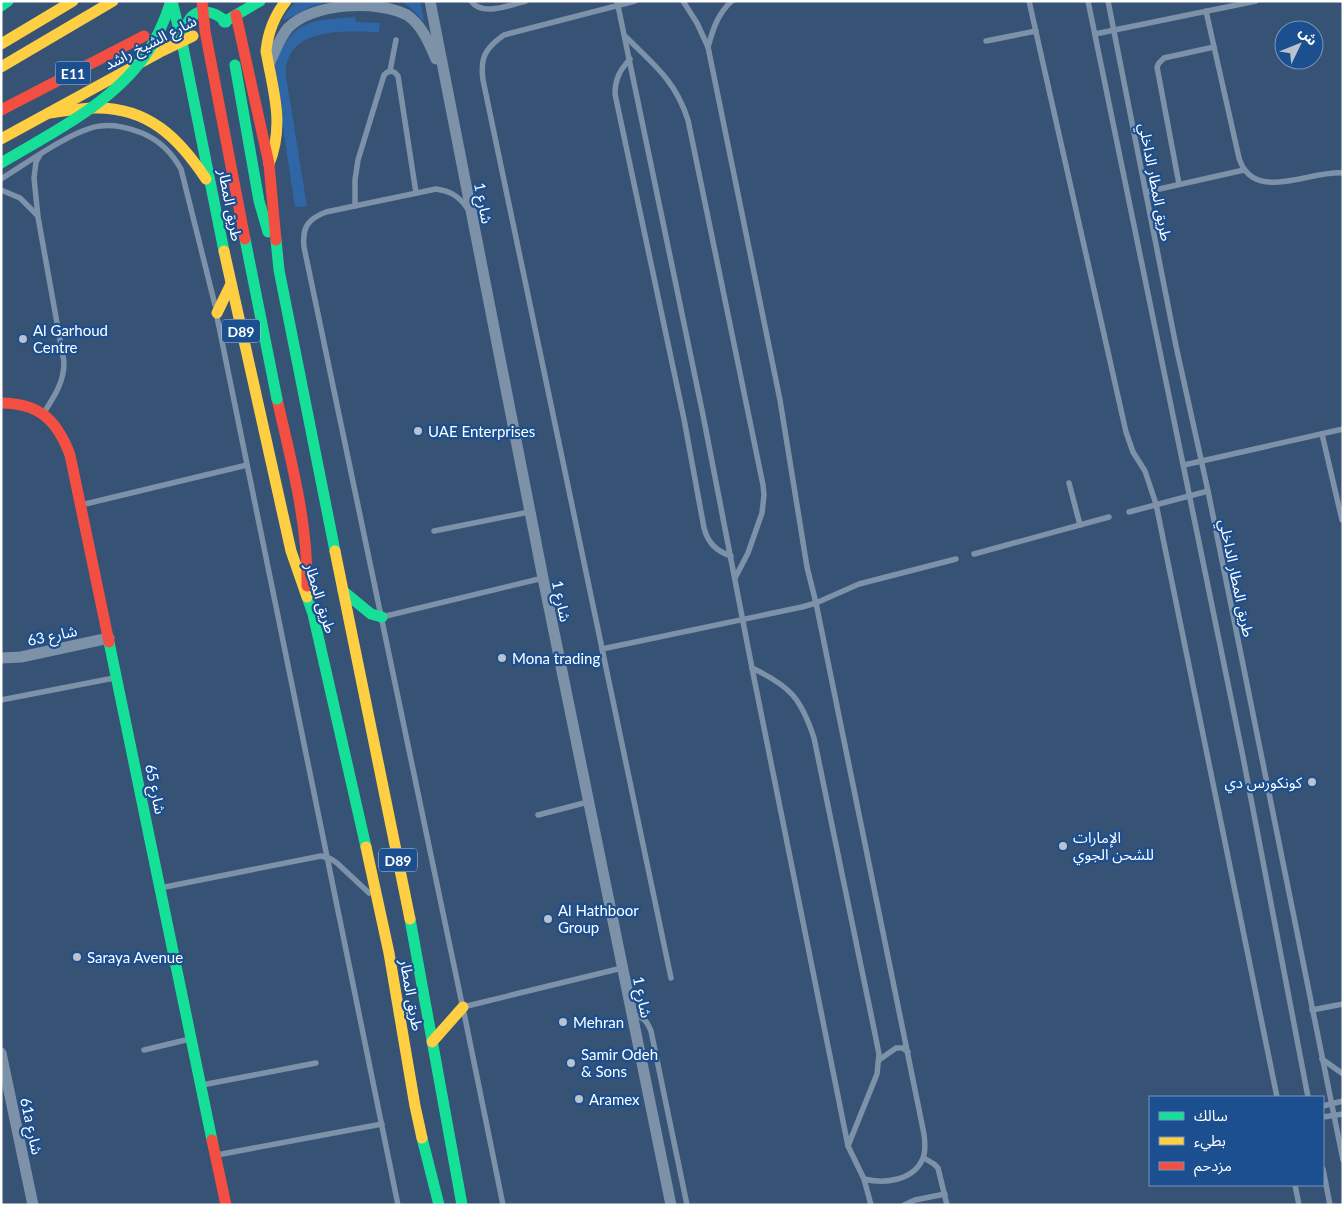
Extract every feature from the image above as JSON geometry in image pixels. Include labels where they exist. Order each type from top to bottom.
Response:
[{"type":"main road","points":[[1,6],[8,1]]},
{"type":"main road","points":[[1,44],[73,1]]},
{"type":"main road","points":[[1,67],[113,1]]},
{"type":"main road","points":[[1,163],[106,97],[124,81],[141,62],[154,42],[172,1]]},
{"type":"main road","name":"طريق المطار","points":[[172,1],[231,284],[291,551],[318,634],[378,901],[389,953],[415,1106],[439,1205]]},
{"type":"main road","points":[[202,1],[205,31],[226,146],[306,538],[309,562],[306,595]]},
{"type":"main road","points":[[216,1],[226,22],[259,201],[279,270]]},
{"type":"main road","name":"طريق المطار","points":[[232,1],[269,164],[276,217],[279,270],[416,947],[462,1205]]},
{"type":"main road","name":"شارع الشيخ راشد","points":[[1,139],[182,42],[226,22],[260,1]]},
{"type":"main road","points":[[269,164],[278,141],[279,128],[266,51],[274,17],[286,1]]},
{"type":"main road","points":[[182,42],[187,23],[196,14],[208,11],[214,12],[220,15],[226,22]]},
{"type":"main road","name":"E11","points":[[1,110],[144,36]]},
{"type":"main road","points":[[49,113],[94,108],[109,109],[138,115],[154,122],[166,130],[183,147],[199,166],[212,188]]},
{"type":"main road","points":[[217,313],[231,284]]},
{"type":"main road","name":"شارع 65","points":[[1,403],[31,407],[43,414],[56,425],[65,439],[70,455],[226,1205]]},
{"type":"main road","points":[[343,591],[371,614],[382,617]]},
{"type":"main road","points":[[432,1042],[463,1007]]},
{"type":"main road","points":[[432,1205],[433,1185]]},
{"type":"street","name":"شارع 1","points":[[430,1],[543,578],[671,1205]]},
{"type":"street","points":[[268,66],[289,27],[304,16],[318,10],[333,7],[379,3],[408,15],[419,26],[428,40],[445,80]]},
{"type":"street","name":"شارع 63","points":[[1,658],[21,657],[109,638]]},
{"type":"street","name":"61a شارع","points":[[1,1053],[33,1205]]},
{"type":"lane","points":[[470,1],[475,7],[481,9],[526,1]]},
{"type":"lane","points":[[636,1],[618,3],[504,36],[493,43],[485,54],[481,67],[671,978]]},
{"type":"lane","points":[[683,1],[697,23],[708,47],[780,400],[807,567],[909,1052],[924,1134],[924,1158],[919,1166],[899,1179],[888,1182],[864,1179]]},
{"type":"lane","points":[[708,47],[716,22],[732,1]]},
{"type":"lane","points":[[1029,1],[1126,432],[1134,452],[1145,471],[1156,504],[1277,1096]]},
{"type":"lane","points":[[1088,1],[1243,757],[1308,1096]]},
{"type":"lane","name":"طريق المطار الداخلي","points":[[1108,1],[1343,1160]]},
{"type":"lane","points":[[1095,34],[1256,1]]},
{"type":"lane","points":[[618,3],[731,556],[848,1146],[864,1179],[871,1205]]},
{"type":"lane","points":[[1206,11],[1239,158],[1244,170],[1256,180],[1271,183],[1332,173],[1343,173]]},
{"type":"lane","points":[[986,41],[1036,30]]},
{"type":"lane","points":[[626,37],[666,77],[676,90],[686,112],[748,406],[763,485],[764,504],[748,553],[735,578]]},
{"type":"lane","points":[[355,206],[355,180],[358,160],[384,75],[390,71],[396,40]]},
{"type":"lane","points":[[1179,184],[1157,67],[1164,58],[1214,46]]},
{"type":"lane","points":[[630,59],[618,75],[615,84],[615,94],[684,419],[704,528],[707,538],[713,547],[721,553],[731,556]]},
{"type":"lane","points":[[390,71],[398,76],[416,193]]},
{"type":"lane","points":[[1,179],[79,133],[99,126],[121,126],[147,135],[169,151],[176,159],[184,179],[217,313],[398,1205]]},
{"type":"lane","points":[[40,155],[36,162],[34,178],[38,217],[64,362],[61,382],[43,414]]},
{"type":"lane","points":[[1146,192],[1244,170]]},
{"type":"lane","points":[[471,213],[455,194],[446,190],[436,189],[326,212],[316,216],[307,224],[303,236],[463,1007],[502,1205]]},
{"type":"lane","points":[[1,190],[27,203],[38,217]]},
{"type":"lane","points":[[1184,465],[1343,429]]},
{"type":"lane","points":[[1322,434],[1342,520]]},
{"type":"lane","points":[[81,505],[247,466]]},
{"type":"lane","points":[[1069,483],[1080,525]]},
{"type":"lane","points":[[1129,512],[1208,491]]},
{"type":"lane","points":[[434,532],[530,512]]},
{"type":"lane","points":[[974,554],[1109,517]]},
{"type":"lane","points":[[602,649],[816,603],[858,584],[956,559]]},
{"type":"lane","points":[[382,617],[543,578]]},
{"type":"lane","points":[[752,668],[773,678],[792,694],[807,714],[814,738],[879,1060],[874,1082],[848,1146]]},
{"type":"lane","points":[[1,700],[117,677]]},
{"type":"lane","points":[[538,815],[588,802]]},
{"type":"lane","points":[[160,888],[316,856],[326,857],[336,863],[378,901]]},
{"type":"lane","points":[[463,1007],[622,968]]},
{"type":"lane","points":[[1312,1010],[1343,1004]]},
{"type":"lane","points":[[632,1015],[644,1019],[651,1031],[687,1205]]},
{"type":"lane","points":[[144,1050],[192,1039]]},
{"type":"lane","points":[[879,1060],[896,1048],[903,1048],[909,1052]]},
{"type":"lane","points":[[1321,1059],[1343,1074]]},
{"type":"lane","points":[[202,1086],[316,1064]]},
{"type":"lane","points":[[1324,1106],[1343,1101]]},
{"type":"lane","points":[[1324,1117],[1343,1114]]},
{"type":"lane","points":[[216,1156],[382,1124]]},
{"type":"lane","points":[[924,1158],[938,1168],[947,1205]]},
{"type":"lane","points":[[1324,1174],[1330,1205]]},
{"type":"lane","points":[[1295,1186],[1299,1205]]},
{"type":"lane","points":[[904,1205],[914,1200],[945,1194]]},
{"type":"shaded area","points":[[296,1],[332,1],[312,6],[285,20],[283,18]]},
{"type":"shaded area","points":[[400,1],[420,1],[424,20],[423,21],[411,8]]},
{"type":"shaded area","points":[[355,17],[356,22],[380,23],[379,32],[350,31],[319,35],[306,40],[295,48],[288,60],[286,76],[307,206],[295,207],[274,68],[281,52],[295,31],[313,22]]},
{"type":"traffic: fast","points":[[1,6],[8,1]]},
{"type":"traffic: fast","points":[[1,163],[79,117],[115,89],[131,73],[149,50],[171,1]]},
{"type":"traffic: fast","points":[[172,1],[182,42]]},
{"type":"traffic: fast","points":[[224,22],[260,1]]},
{"type":"traffic: fast","points":[[224,251],[182,42],[188,22],[196,14],[201,12],[212,13],[226,22]]},
{"type":"traffic: fast","points":[[235,65],[259,201],[268,232]]},
{"type":"traffic: fast","points":[[245,239],[277,399]]},
{"type":"traffic: fast","points":[[276,240],[279,270],[335,551]]},
{"type":"traffic: fast","points":[[343,591],[371,614],[382,617]]},
{"type":"traffic: fast","points":[[307,597],[313,614],[366,847]]},
{"type":"traffic: fast","points":[[109,642],[212,1140]]},
{"type":"traffic: fast","points":[[410,919],[462,1205]]},
{"type":"traffic: fast","points":[[422,1138],[439,1205]]},
{"type":"traffic: slow","points":[[1,44],[73,1]]},
{"type":"traffic: slow","points":[[1,67],[113,1]]},
{"type":"traffic: slow","points":[[269,164],[274,149],[277,121],[266,51],[272,24],[286,1]]},
{"type":"traffic: slow","points":[[1,139],[193,36]]},
{"type":"traffic: slow","points":[[49,113],[89,108],[114,109],[146,119],[173,138],[185,150],[206,179]]},
{"type":"traffic: slow","points":[[224,251],[291,551],[307,597]]},
{"type":"traffic: slow","points":[[217,313],[231,284]]},
{"type":"traffic: slow","points":[[335,551],[410,919]]},
{"type":"traffic: slow","points":[[366,847],[389,953],[422,1138]]},
{"type":"traffic: slow","points":[[432,1042],[463,1007]]},
{"type":"traffic: jam","points":[[202,1],[205,31],[245,239]]},
{"type":"traffic: jam","points":[[236,15],[269,164],[276,240]]},
{"type":"traffic: jam","points":[[1,110],[144,36]]},
{"type":"traffic: jam","points":[[277,399],[302,515],[307,562],[307,586]]},
{"type":"traffic: jam","points":[[1,403],[26,406],[36,410],[52,423],[65,443],[70,455],[109,642]]},
{"type":"traffic: jam","points":[[212,1140],[226,1205]]},
{"type":"place","name":"Al Garhoud Centre","points":[[23,339]]},
{"type":"place","name":"UAE Enterprises","points":[[418,431]]},
{"type":"place","name":"Mona trading","points":[[502,658]]},
{"type":"place","name":"كونكورس دي","points":[[1312,782]]},
{"type":"place","name":"الإمارات للشحن الجوي","points":[[1063,846]]},
{"type":"place","name":"Al Hathboor Group","points":[[548,919]]},
{"type":"place","name":"Saraya Avenue","points":[[77,957]]},
{"type":"place","name":"Mehran","points":[[563,1022]]},
{"type":"place","name":"Samir Odeh & Sons","points":[[571,1063]]},
{"type":"place","name":"Aramex","points":[[579,1099]]}]
